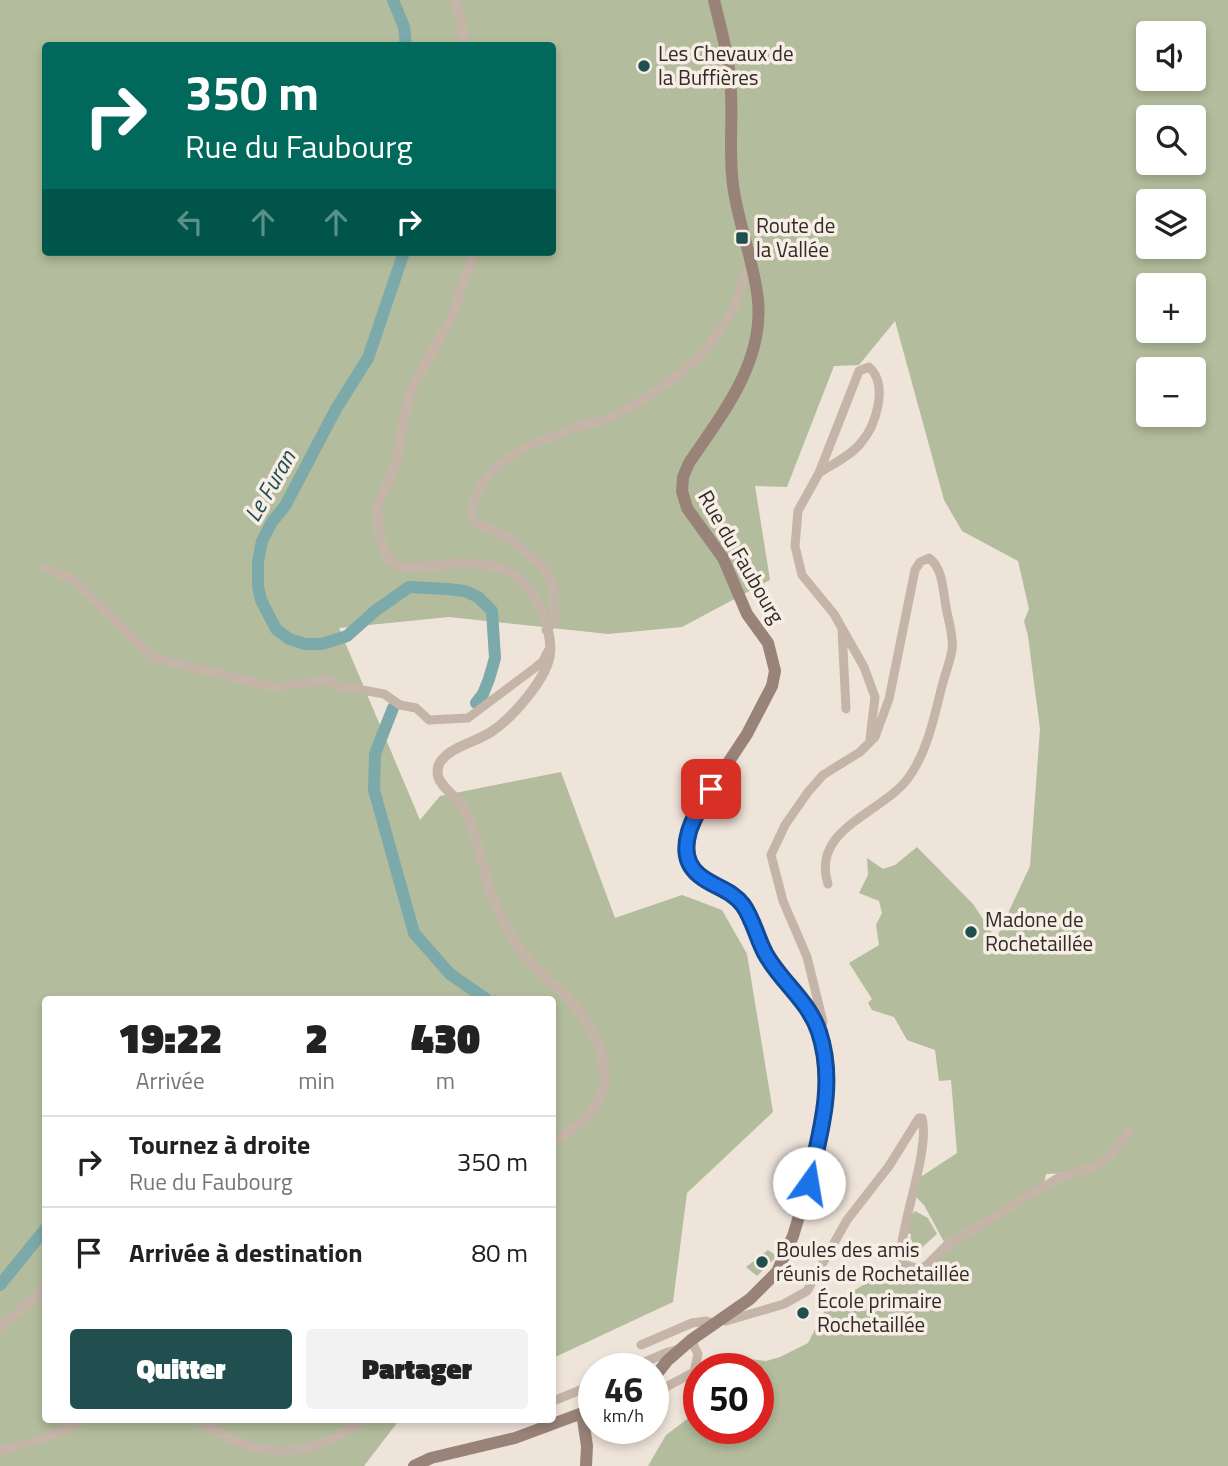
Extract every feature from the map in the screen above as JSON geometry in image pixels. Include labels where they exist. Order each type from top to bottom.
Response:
[{"type":"main road","name":"Rue du Faubourg","points":[[669,1362],[686,1344],[766,1284],[777,1272],[793,1236],[809,1183],[828,1093],[827,1067],[819,1032],[811,1015],[766,955],[742,904],[728,891],[699,875],[690,864],[686,850],[689,831],[699,807],[747,734],[772,686],[775,671],[768,643],[747,614],[723,558],[687,508],[682,491],[683,477],[689,463],[740,387],[748,367],[758,318],[758,299],[733,187],[729,151],[732,102],[730,75],[714,0]]},
{"type":"main road","points":[[556,1423],[578,1415]]},
{"type":"main road","points":[[414,1466],[432,1458],[515,1438],[556,1423]]},
{"type":"main road","points":[[586,1444],[586,1466]]},
{"type":"street","points":[[456,0],[464,42]]},
{"type":"street","points":[[473,256],[454,312],[409,394],[396,464],[377,507],[379,533],[389,560],[405,568],[473,563],[495,566],[516,576],[541,609],[550,646],[548,662],[517,709],[491,732],[441,760],[438,777],[467,815],[494,901],[516,942],[534,967],[570,999],[603,1050],[605,1078],[598,1102],[582,1122],[556,1139]]},
{"type":"street","points":[[546,630],[554,622],[554,589],[544,568],[508,537],[476,523],[472,517],[475,497],[482,480],[509,457],[529,447],[614,416],[654,392],[691,364],[736,303],[746,269],[751,264]]},
{"type":"street","points":[[820,473],[860,444],[871,427],[880,388],[877,374],[869,368],[859,370],[820,473],[798,511],[796,546],[802,575],[834,614],[864,667],[875,697],[869,744]]},
{"type":"street","points":[[819,1032],[823,1022],[807,957],[783,901],[771,855],[785,825],[808,792],[823,775],[869,744],[883,720],[915,570],[920,562],[929,558],[938,569],[941,579],[952,643],[925,749],[908,780],[892,797],[850,824],[830,846],[824,860],[828,884]]},
{"type":"street","points":[[44,568],[71,578],[154,657],[273,687],[327,680],[341,686],[384,694],[397,703],[416,708],[429,720],[468,718],[543,661],[550,646]]},
{"type":"street","points":[[841,627],[846,709]]},
{"type":"street","points":[[640,1345],[692,1323],[732,1321],[760,1313],[807,1291],[847,1220],[889,1167],[919,1118],[922,1118],[924,1123],[922,1145],[901,1250],[906,1265],[919,1269],[927,1265],[946,1246],[1058,1178],[1096,1166],[1109,1156],[1129,1133]]},
{"type":"street","points":[[0,1328],[42,1291]]},
{"type":"street","points":[[666,1353],[686,1344],[698,1354],[694,1372],[669,1385]]},
{"type":"street","points":[[556,1400],[578,1391]]},
{"type":"street","points":[[0,1451],[39,1440],[79,1423]]},
{"type":"street","points":[[204,1423],[227,1440],[244,1446],[283,1450],[311,1447],[331,1440],[359,1423]]},
{"type":"green space","points":[[0,0],[1228,0],[1228,1466],[648,1466],[661,1444],[669,1444],[669,1433],[683,1422],[683,1444],[774,1444],[774,1359],[808,1343],[826,1308],[900,1262],[917,1272],[1012,1208],[1073,1176],[1070,1173],[1046,1174],[1044,1184],[944,1242],[924,1205],[915,1196],[919,1178],[957,1153],[951,1080],[939,1081],[935,1050],[907,1040],[894,1017],[872,1010],[868,1003],[872,999],[849,963],[879,945],[876,925],[882,913],[879,901],[859,893],[868,875],[867,858],[883,869],[895,865],[917,847],[973,904],[996,939],[1030,866],[1040,729],[1024,621],[1029,609],[1018,561],[962,531],[944,500],[895,321],[859,365],[834,366],[787,487],[755,486],[770,580],[682,627],[608,634],[449,617],[339,628],[420,820],[440,796],[561,772],[615,918],[682,895],[722,910],[747,954],[773,1112],[687,1193],[673,1302],[556,1357],[556,996],[42,996],[42,1423],[397,1423],[364,1466],[0,1466]]},
{"type":"green space","points":[[915,1211],[928,1218],[937,1234],[909,1261],[905,1258],[911,1234],[906,1233],[909,1217]]},
{"type":"green space","name":"Boules des amis réunis de Rochetaillée","points":[[768,1250],[777,1256],[757,1276],[746,1267]]},
{"type":"waterway","name":"Le Furan","points":[[393,0],[404,27],[406,42]]},
{"type":"waterway","name":"Le Furan","points":[[403,256],[368,358],[336,409],[285,506],[262,541],[258,562],[258,586],[261,600],[276,629],[289,639],[305,644],[322,644],[347,636],[375,611],[409,587],[465,591],[478,597],[492,611],[495,658],[483,694],[476,703]]},
{"type":"waterway","name":"Le Furan","points":[[393,708],[375,754],[374,790],[414,933],[450,974],[482,996]]},
{"type":"waterway","name":"Le Furan","points":[[0,1285],[42,1233]]},
{"type":"place","name":"Les Chevaux de la Buffières","points":[[644,66]]},
{"type":"place","name":"Route de la Vallée","points":[[742,238]]},
{"type":"place","name":"Madone de Rochetaillée","points":[[971,932]]},
{"type":"place","name":"Boules des amis réunis de Rochetaillée","points":[[762,1262]]},
{"type":"place","name":"École primaire Rochetaillée","points":[[803,1313]]},
{"type":"route","points":[[711,789],[699,807],[689,831],[686,850],[690,864],[699,875],[728,891],[742,904],[766,955],[811,1015],[819,1032],[827,1067],[828,1093],[809,1183]]}]
